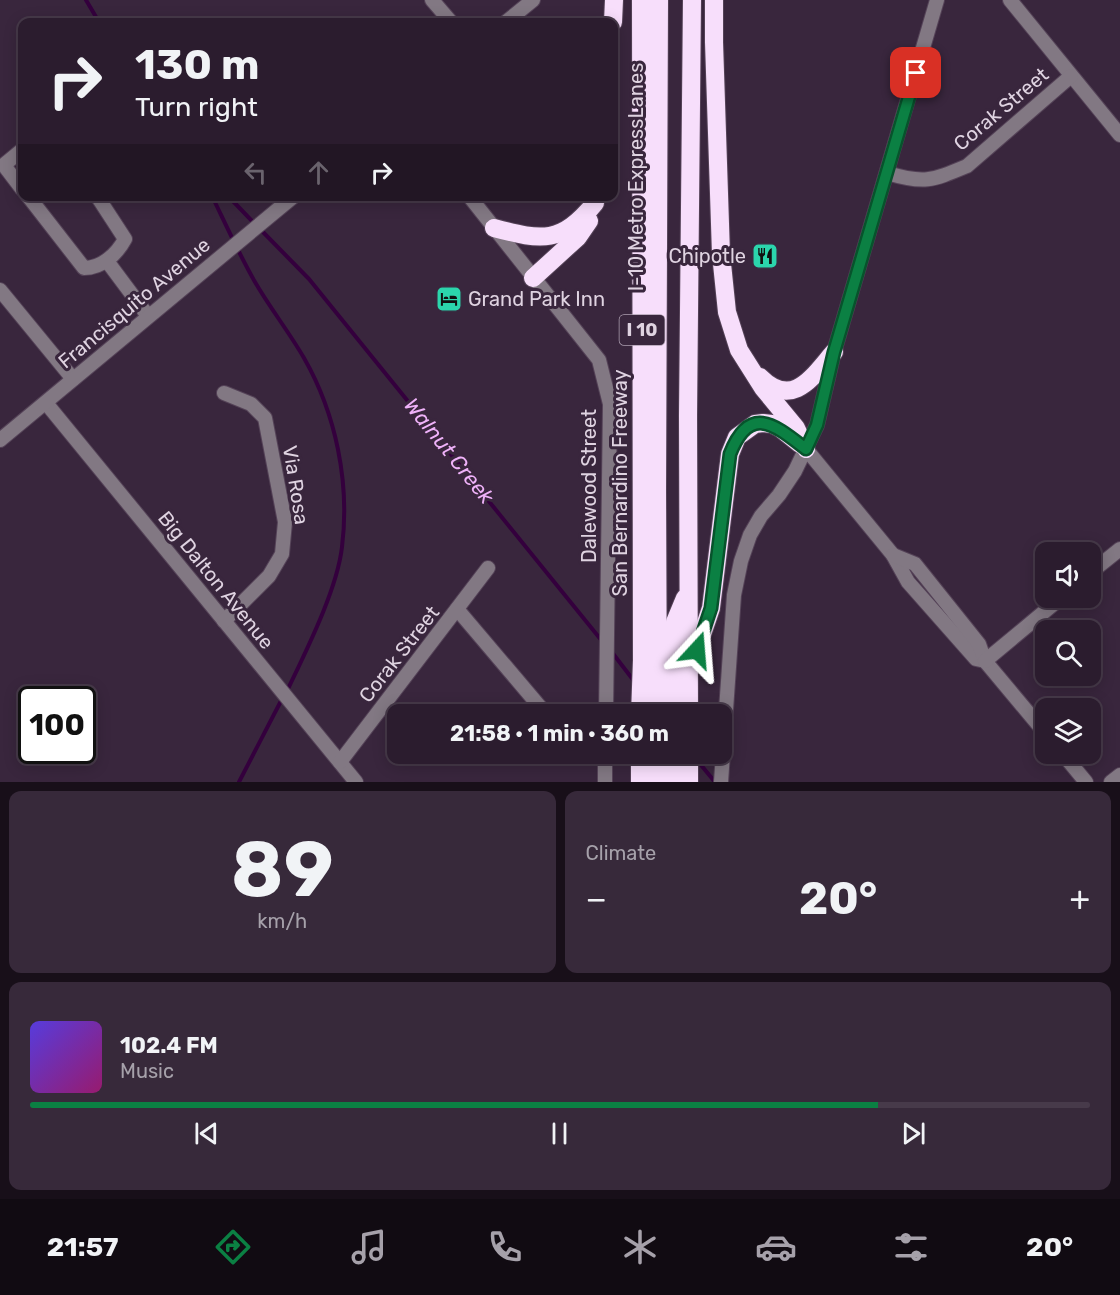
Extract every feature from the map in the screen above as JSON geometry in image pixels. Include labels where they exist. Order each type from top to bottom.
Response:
[{"type":"highway","points":[[613,18],[614,0]]},
{"type":"highway","name":"San Bernardino Freeway","points":[[640,704],[641,0]]},
{"type":"highway","name":"I-10 Metro ExpressLanes","points":[[658,704],[659,0]]},
{"type":"highway","name":"I 10","points":[[681,704],[689,671],[692,0]]},
{"type":"highway","points":[[714,0],[723,290],[739,350],[763,388],[796,428],[806,449]]},
{"type":"highway","points":[[494,228],[532,237],[547,237],[561,233],[575,225],[595,201]]},
{"type":"highway","points":[[533,278],[587,226],[596,201]]},
{"type":"highway","points":[[750,367],[771,386],[784,390],[796,390],[808,382],[834,352]]},
{"type":"highway","points":[[689,671],[711,608],[730,454],[737,437],[755,424],[772,424],[806,449]]},
{"type":"highway","points":[[680,704],[675,622],[688,591]]},
{"type":"highway","points":[[640,764],[640,782]]},
{"type":"highway","points":[[658,764],[658,782]]},
{"type":"street","points":[[432,0],[448,18]]},
{"type":"street","points":[[511,18],[533,0]]},
{"type":"street","points":[[721,782],[734,595],[741,561],[750,535],[760,516],[779,495],[795,471],[817,425],[834,352],[937,0]]},
{"type":"street","points":[[1010,0],[1120,135]]},
{"type":"street","name":"Corak Street","points":[[887,173],[918,181],[946,175],[967,166],[1071,76]]},
{"type":"street","points":[[18,153],[5,164],[18,184]]},
{"type":"street","points":[[32,201],[84,268],[107,261],[125,239],[100,201]]},
{"type":"street","name":"Francisquito Avenue","points":[[0,440],[288,201]]},
{"type":"street","name":"Dalewood Street","points":[[473,201],[599,360],[610,404],[606,704]]},
{"type":"street","points":[[107,261],[148,316]]},
{"type":"street","points":[[0,290],[73,379]]},
{"type":"street","name":"Via Rosa","points":[[224,393],[251,404],[265,418],[285,522],[282,554],[269,576],[224,621]]},
{"type":"street","name":"Big Dalton Avenue","points":[[45,403],[356,782]]},
{"type":"street","points":[[806,449],[893,555],[908,582],[976,659],[985,661],[1035,721]]},
{"type":"street","points":[[1101,564],[1120,549]]},
{"type":"street","name":"Corak Street","points":[[340,762],[488,568]]},
{"type":"street","points":[[985,661],[1049,608]]},
{"type":"street","points":[[457,609],[538,704]]},
{"type":"street","points":[[604,782],[605,764]]},
{"type":"street","points":[[1071,764],[1086,782]]},
{"type":"street","points":[[1112,782],[1120,775]]},
{"type":"waterway","name":"Walnut Creek","points":[[86,0],[97,18]]},
{"type":"waterway","name":"Walnut Creek","points":[[214,201],[255,282],[298,348],[315,380],[332,426],[342,474],[344,523],[339,564],[320,620],[287,691]]},
{"type":"waterway","name":"Walnut Creek","points":[[233,201],[255,224]]},
{"type":"waterway","name":"Walnut Creek","points":[[260,229],[309,279],[602,641]]},
{"type":"waterway","name":"Walnut Creek","points":[[611,651],[634,681]]},
{"type":"waterway","name":"Walnut Creek","points":[[239,782],[283,697]]},
{"type":"waterway","name":"Walnut Creek","points":[[700,764],[715,782]]},
{"type":"place","name":"Chipotle","points":[[765,256]]},
{"type":"place","name":"Grand Park Inn","points":[[449,299]]},
{"type":"route","points":[[697,650],[711,608],[730,454],[737,437],[755,424],[763,423],[780,428],[806,449],[817,425],[834,352],[916,73]]}]
